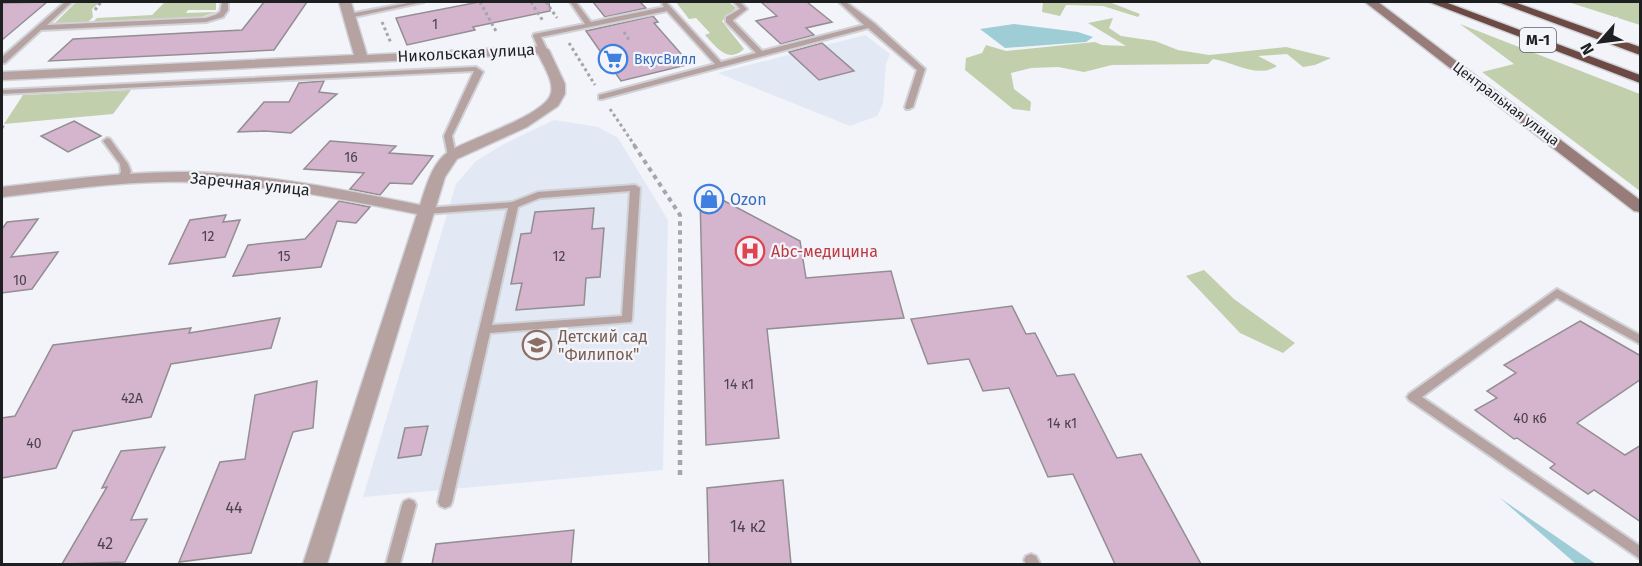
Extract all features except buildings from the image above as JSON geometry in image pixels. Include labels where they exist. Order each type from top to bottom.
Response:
[{"type":"highway","name":"М-1","points":[[1435,2],[1641,79]]},
{"type":"highway","name":"М-1","points":[[1504,2],[1641,51]]},
{"type":"street","points":[[345,2],[361,58]]},
{"type":"street","name":"Центральная улица","points":[[1371,2],[1641,207]]},
{"type":"street","name":"Никольская улица","points":[[2,76],[543,50],[558,84],[558,94],[553,103],[522,124],[452,156]]},
{"type":"street","points":[[315,564],[437,177],[452,156]]},
{"type":"street","name":"Заречная улица","points":[[2,192],[120,180],[186,177],[232,179],[339,194],[426,211]]},
{"type":"lane","points":[[2,61],[69,2]]},
{"type":"lane","points":[[39,28],[206,20],[222,15],[225,11],[225,2]]},
{"type":"lane","points":[[349,16],[422,2]]},
{"type":"lane","points":[[573,2],[589,24]]},
{"type":"lane","points":[[737,2],[744,9],[729,19],[730,22],[760,52]]},
{"type":"lane","points":[[842,2],[921,69],[909,107]]},
{"type":"lane","points":[[543,50],[537,36],[667,5],[719,64]]},
{"type":"lane","points":[[602,97],[760,52],[871,25]]},
{"type":"lane","points":[[2,92],[476,69],[479,72],[448,136],[452,156]]},
{"type":"lane","points":[[107,141],[124,164],[126,172],[120,180]]},
{"type":"lane","points":[[426,211],[514,205],[538,195],[635,188],[627,319],[484,330]]},
{"type":"lane","points":[[445,501],[514,205]]},
{"type":"lane","points":[[1641,340],[1557,293],[1413,397],[1641,553]]},
{"type":"lane","points":[[393,564],[409,505]]},
{"type":"path","points":[[480,2],[497,33]]},
{"type":"path","points":[[531,2],[545,24]]},
{"type":"path","points":[[564,36],[680,215],[680,480]]},
{"type":"shaded area","points":[[865,35],[890,54],[886,64],[883,104],[877,116],[850,126],[718,73]]},
{"type":"shaded area","name":"Детский сад \"Филипок\"","points":[[554,120],[598,127],[618,138],[668,220],[663,470],[363,497],[456,184],[476,161],[504,144]]},
{"type":"green space","points":[[76,2],[100,2],[92,9],[93,17],[87,23],[55,23]]},
{"type":"green space","points":[[165,2],[216,2],[216,10],[188,10],[186,13],[216,12],[198,18],[92,23],[97,18],[152,15]]},
{"type":"green space","points":[[676,2],[729,2],[736,8],[722,21],[744,49],[733,55],[723,52],[705,35],[710,33],[696,18],[689,19]]},
{"type":"green space","points":[[1043,2],[1109,2],[1140,14],[1138,17],[1103,6],[1066,5],[1060,16],[1042,12]]},
{"type":"green space","points":[[1568,2],[1640,2],[1640,25]]},
{"type":"green space","points":[[1113,18],[1109,28],[1121,36],[1155,41],[1178,50],[1209,55],[1286,47],[1331,58],[1303,67],[1287,54],[1258,56],[1277,66],[1262,71],[1213,59],[1208,64],[1112,65],[1084,72],[1058,67],[1031,68],[1011,73],[1014,89],[1031,102],[1030,111],[1013,109],[965,70],[966,58],[982,53],[986,45],[1006,51],[1095,42],[1102,45],[1126,46],[1088,23]]},
{"type":"green space","points":[[1460,24],[1640,94],[1640,191],[1482,72],[1514,64]]},
{"type":"green space","points":[[131,90],[113,114],[4,124],[23,95]]},
{"type":"green space","points":[[1204,270],[1234,299],[1295,343],[1283,353],[1240,333],[1186,276]]},
{"type":"water","points":[[1014,24],[1078,32],[1093,37],[1086,42],[1005,48],[980,29]]},
{"type":"water","points":[[1500,498],[1596,564],[1576,564]]},
{"type":"place","name":"ВкусВилл","points":[[613,59]]},
{"type":"place","name":"Ozon","points":[[709,199]]},
{"type":"place","name":"Abc-медицина","points":[[750,251]]},
{"type":"place","name":"Детский сад \"Филипок\"","points":[[537,345]]}]
